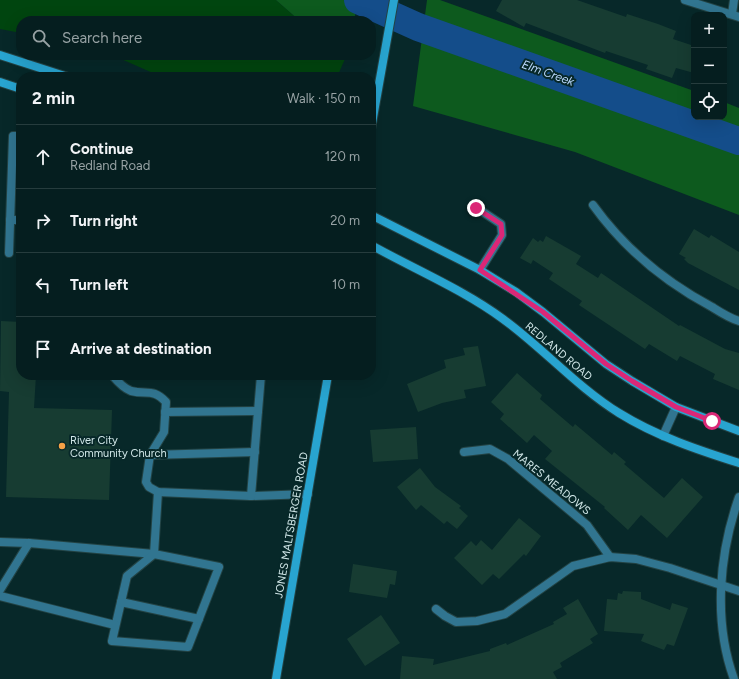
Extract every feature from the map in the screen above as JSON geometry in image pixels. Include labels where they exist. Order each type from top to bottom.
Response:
[{"type":"main road","points":[[376,102],[394,0]]},
{"type":"main road","points":[[0,55],[52,72]]},
{"type":"main road","points":[[0,82],[16,87]]},
{"type":"main road","name":"REDLAND ROAD","points":[[376,218],[480,270],[543,312],[613,368],[676,407],[739,431]]},
{"type":"main road","name":"REDLAND ROAD","points":[[376,248],[469,298],[502,318],[597,397],[619,413],[663,436],[739,463]]},
{"type":"main road","name":"JONES MALTSBERGER ROAD","points":[[276,679],[327,380]]},
{"type":"street","points":[[685,0],[735,16],[734,0]]},
{"type":"street","points":[[9,253],[13,136],[16,136]]},
{"type":"street","points":[[11,178],[16,178]]},
{"type":"street","points":[[593,205],[626,245],[664,277],[685,292],[739,321]]},
{"type":"street","points":[[476,208],[501,224],[502,235],[480,270]]},
{"type":"street","points":[[10,220],[16,220]]},
{"type":"street","points":[[116,380],[120,385],[131,391],[153,392],[160,395],[166,402],[164,432],[150,455],[146,482],[149,487],[158,492],[251,496],[308,494]]},
{"type":"street","points":[[251,496],[261,380]]},
{"type":"street","points":[[663,436],[676,407]]},
{"type":"street","points":[[165,412],[258,411]]},
{"type":"street","name":"MARES MEADOWS","points":[[464,452],[490,449],[508,459],[587,525],[610,557]]},
{"type":"street","points":[[150,455],[255,452]]},
{"type":"street","points":[[0,542],[29,543],[154,554],[219,566],[188,647],[112,641],[127,576],[154,554],[158,492]]},
{"type":"street","points":[[734,679],[725,648],[722,621],[721,584],[726,545],[739,497]]},
{"type":"street","points":[[0,590],[29,543]]},
{"type":"street","points":[[436,609],[456,622],[477,621],[505,614],[573,566],[610,557],[636,559],[721,584],[739,591]]},
{"type":"street","points":[[0,596],[116,625]]},
{"type":"street","points":[[121,602],[199,619]]},
{"type":"green space","points":[[0,0],[276,0],[294,16],[16,16],[16,32],[0,29]]},
{"type":"green space","points":[[276,0],[358,0],[355,16],[294,16]]},
{"type":"green space","points":[[427,0],[440,0],[691,90],[691,120],[727,120],[727,103],[739,108],[739,215],[575,152],[413,106]]},
{"type":"green space","points":[[123,60],[345,60],[339,72],[151,72]]},
{"type":"building","points":[[502,0],[577,0],[626,17],[627,14],[676,31],[673,39],[691,45],[691,72],[676,68],[672,78],[646,69],[648,65],[606,51],[605,53],[526,23],[524,27],[496,11]]},
{"type":"building","points":[[694,229],[709,238],[711,235],[739,252],[739,290],[688,263],[684,259],[686,258],[679,254]]},
{"type":"building","points":[[546,236],[581,256],[576,264],[598,278],[601,273],[679,326],[680,325],[725,349],[739,353],[739,390],[713,379],[715,374],[680,356],[677,361],[649,344],[645,349],[579,305],[582,301],[549,279],[553,273],[533,260],[531,264],[520,258],[533,238],[538,242],[540,240],[543,242]]},
{"type":"building","points":[[1,321],[16,322],[16,380],[36,380],[34,408],[112,410],[109,500],[6,497],[9,392],[0,391]]},
{"type":"building","points":[[478,346],[486,386],[464,390],[466,398],[442,403],[418,412],[407,384],[446,368],[444,360],[465,355],[463,348]]},
{"type":"building","points":[[517,373],[542,395],[540,399],[573,427],[575,424],[612,455],[614,452],[626,462],[624,464],[664,498],[682,478],[703,497],[667,538],[641,515],[628,530],[604,508],[605,507],[545,459],[552,451],[534,435],[527,443],[500,419],[504,414],[491,402]]},
{"type":"building","points":[[416,427],[418,459],[373,462],[370,430]]},
{"type":"building","points":[[420,468],[435,487],[461,506],[459,508],[468,516],[457,529],[447,521],[444,524],[421,505],[416,510],[397,487]]},
{"type":"building","points":[[519,518],[541,536],[526,556],[524,554],[499,579],[493,574],[482,585],[454,558],[471,541],[476,546],[481,540],[492,550]]},
{"type":"building","points":[[353,564],[397,571],[395,585],[390,584],[387,598],[349,592]]},
{"type":"building","points":[[623,591],[641,592],[641,599],[670,610],[672,603],[688,608],[674,646],[667,644],[664,650],[641,641],[644,634],[604,631],[607,599],[617,600],[618,593],[622,594]]},
{"type":"building","points":[[578,599],[598,634],[590,639],[593,643],[560,663],[562,667],[553,672],[557,679],[400,679],[402,656],[434,659],[433,665],[490,651],[490,649],[506,643],[507,645],[554,624],[553,622],[567,614],[563,608]]},
{"type":"building","points":[[381,615],[400,643],[365,666],[347,639]]},
{"type":"waterway","name":"Elm Creek","points":[[358,0],[418,27],[739,141]]},
{"type":"place","name":"River City Community Church","points":[[62,446]]},
{"type":"route","points":[[476,208],[501,224],[502,235],[480,270],[516,292],[543,312],[606,364],[632,381],[676,407],[712,421]]}]
